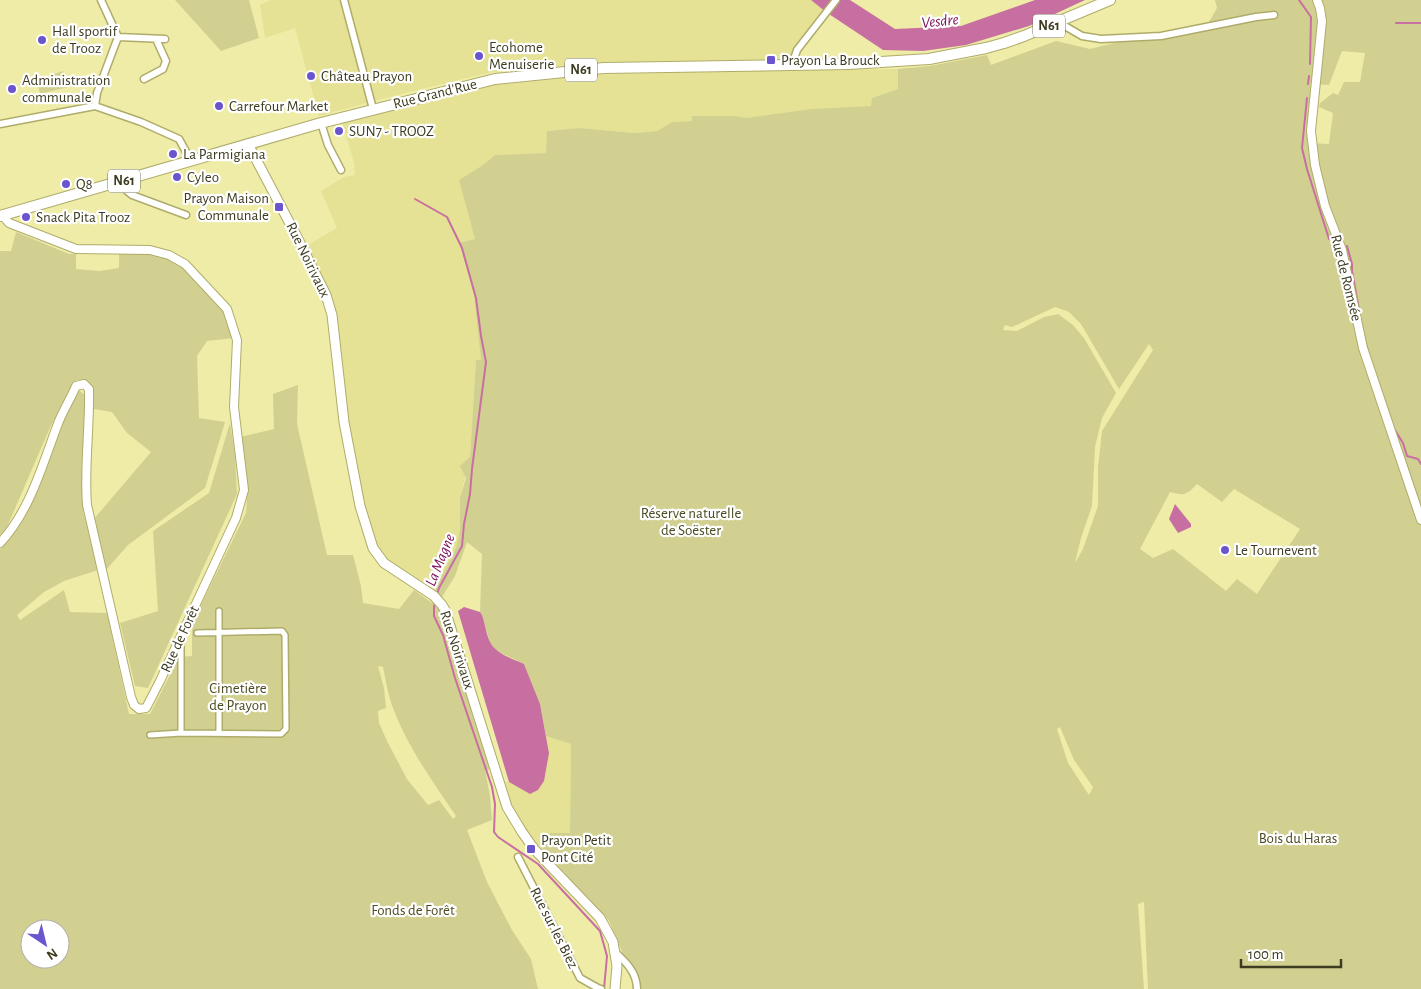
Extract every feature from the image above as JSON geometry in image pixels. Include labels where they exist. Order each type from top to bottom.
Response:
[{"type":"main road","name":"N61","points":[[1058,22],[1110,0]]},
{"type":"main road","name":"Rue Grand'Rue","points":[[1,216],[321,123],[494,79],[604,68],[849,64],[936,58],[986,48],[1024,36],[1058,22]]},
{"type":"main road","name":"Rue Noirivaux","points":[[248,144],[298,237],[326,295],[332,315],[344,422],[360,506],[373,548],[384,563],[437,599],[445,610],[507,807],[534,849],[600,918],[613,942],[618,966],[615,989]]},
{"type":"street","points":[[95,106],[97,94],[118,37],[101,0]]},
{"type":"street","points":[[344,0],[373,109]]},
{"type":"street","points":[[792,65],[797,50],[836,0]]},
{"type":"street","name":"Rue de Romsée","points":[[1317,0],[1322,21],[1311,131],[1315,165],[1326,206],[1342,250],[1363,348],[1421,520]]},
{"type":"street","points":[[1058,22],[1082,36],[1102,39],[1161,36],[1274,15]]},
{"type":"street","points":[[118,37],[165,39]]},
{"type":"street","points":[[144,79],[163,69],[166,61],[156,39]]},
{"type":"street","points":[[0,124],[95,106],[141,122],[179,139],[191,161]]},
{"type":"street","points":[[321,123],[328,146],[341,170]]},
{"type":"street","points":[[120,182],[132,195],[186,215]]},
{"type":"street","name":"Rue de Forêt","points":[[0,543],[26,506],[60,420],[76,386],[84,384],[89,389],[90,413],[86,488],[87,505],[132,698],[134,704],[139,709],[146,708],[236,518],[244,490],[234,406],[237,340],[227,309],[185,264],[168,255],[150,250],[76,250],[9,223],[1,216]]},
{"type":"street","points":[[219,733],[220,611]]},
{"type":"street","points":[[150,735],[181,733],[280,734],[286,729],[285,635],[282,631],[197,633]]},
{"type":"street","points":[[180,638],[181,733]]},
{"type":"street","name":"Rue sur les Biez","points":[[518,857],[580,978],[601,989]]},
{"type":"street","points":[[615,952],[627,962],[637,981],[637,989]]},
{"type":"shaded area","points":[[270,0],[811,0],[826,12],[786,61],[602,62],[492,72],[319,116],[295,28],[265,38],[260,5]]},
{"type":"shaded area","name":"Vesdre","points":[[811,0],[850,0],[895,29],[961,26],[1035,0],[1085,0],[1029,26],[966,45],[923,51],[883,50]]},
{"type":"shaded area","points":[[898,69],[898,89],[872,98],[872,106],[811,109],[746,118],[736,116],[692,116],[692,121],[672,122],[657,131],[635,133],[579,128],[547,131],[549,153],[495,155],[459,180],[476,240],[459,244],[474,295],[481,360],[476,361],[470,457],[460,498],[460,529],[456,548],[434,591],[384,560],[373,543],[354,463],[333,301],[306,246],[337,228],[321,191],[344,177],[355,175],[355,166],[342,122],[466,88],[593,75]]},
{"type":"shaded area","points":[[1175,504],[1191,524],[1191,527],[1178,533],[1169,519]]},
{"type":"shaded area","points":[[464,607],[480,612],[489,639],[496,650],[524,664],[540,704],[549,753],[544,781],[538,790],[530,794],[509,782],[458,611]]},
{"type":"shaded area","points":[[546,736],[571,744],[570,833],[549,841],[542,849],[531,840],[512,813],[503,782],[509,782],[530,794],[549,753]]},
{"type":"green space","points":[[175,0],[249,0],[259,38],[221,51]]},
{"type":"green space","points":[[1215,0],[1421,0],[1421,989],[1148,989],[1144,902],[1138,904],[1144,989],[639,989],[639,980],[634,968],[623,954],[609,921],[542,849],[549,841],[549,833],[570,833],[571,744],[546,736],[540,704],[524,664],[499,652],[490,643],[480,612],[482,554],[467,542],[455,576],[442,597],[434,591],[456,548],[460,529],[460,498],[466,478],[460,466],[470,457],[476,360],[481,360],[474,295],[459,243],[475,239],[459,180],[495,155],[546,153],[547,131],[579,128],[635,133],[657,131],[672,122],[692,121],[692,116],[736,116],[746,118],[811,109],[871,106],[872,98],[898,89],[898,69],[930,66],[987,55],[991,65],[1056,41],[1090,49],[1122,41],[1206,27],[1217,8]],"holes":[[[1342,51],[1365,53],[1360,82],[1344,82],[1338,95],[1333,93],[1320,103],[1319,107],[1333,113],[1329,144],[1307,143],[1313,84],[1329,85]],[[1055,307],[1069,312],[1081,324],[1119,389],[1149,344],[1153,350],[1102,431],[1098,467],[1098,506],[1083,549],[1075,563],[1092,506],[1095,447],[1102,418],[1116,393],[1084,338],[1073,325],[1058,314],[1044,317],[1017,331],[1003,330],[1005,325],[1012,327]],[[1197,484],[1222,502],[1234,489],[1300,529],[1257,594],[1237,579],[1226,591],[1173,549],[1153,558],[1140,549],[1170,492],[1179,494],[1188,492]],[[1060,727],[1074,760],[1093,787],[1089,795],[1068,763],[1057,729]]]},
{"type":"green space","points":[[63,71],[68,87],[40,94],[37,80]]},
{"type":"green space","points":[[16,232],[69,254],[76,254],[76,269],[99,271],[119,268],[119,252],[151,254],[168,259],[190,274],[211,296],[225,316],[234,338],[207,341],[197,356],[199,418],[225,422],[205,488],[128,545],[106,570],[93,520],[151,452],[127,433],[112,412],[93,409],[93,388],[87,381],[77,380],[69,390],[49,430],[7,527],[0,535],[0,251],[11,251]]},
{"type":"green space","points":[[298,385],[297,424],[327,555],[353,555],[361,586],[363,603],[399,609],[414,590],[439,608],[490,769],[485,770],[492,820],[467,830],[487,882],[512,930],[531,959],[538,989],[0,989],[0,549],[7,542],[26,510],[75,392],[80,391],[85,395],[87,407],[82,484],[83,511],[98,570],[64,581],[44,592],[17,615],[20,620],[64,590],[70,612],[107,613],[129,714],[150,714],[179,657],[192,656],[192,623],[246,513],[248,484],[240,437],[274,429],[273,394]],"holes":[[[378,666],[383,667],[391,703],[399,723],[422,764],[456,816],[453,819],[439,800],[428,805],[407,779],[387,741],[379,723],[378,711],[386,708],[384,688]]]},
{"type":"green space","points":[[230,423],[235,455],[237,494],[148,688],[135,686],[120,623],[158,611],[153,531],[209,493]]},
{"type":"waterway","points":[[1299,0],[1311,17],[1310,64]]},
{"type":"waterway","points":[[1396,23],[1421,23]]},
{"type":"waterway","points":[[1308,84],[1309,76]]},
{"type":"waterway","points":[[1307,98],[1302,148],[1329,239]]},
{"type":"waterway","name":"La Magne","points":[[415,199],[447,217],[462,248],[476,298],[486,362],[462,546],[437,595]]},
{"type":"waterway","points":[[1347,246],[1352,264],[1360,315]]},
{"type":"waterway","points":[[1365,341],[1368,351]]},
{"type":"waterway","points":[[1370,358],[1393,427],[1403,443],[1407,456],[1418,459],[1421,464]]},
{"type":"waterway","name":"La Magne","points":[[435,602],[434,616],[443,635],[455,678],[492,787],[495,804],[494,832],[498,837],[538,864],[600,931],[607,956],[604,989]]},
{"type":"place","name":"Hall sportif de Trooz","points":[[42,40]]},
{"type":"place","name":"Ecohome Menuiserie","points":[[479,56]]},
{"type":"place","name":"Prayon La Brouck","points":[[771,60]]},
{"type":"place","name":"Château Prayon","points":[[311,76]]},
{"type":"place","name":"Administration communale","points":[[12,89]]},
{"type":"place","name":"Carrefour Market","points":[[219,106]]},
{"type":"place","name":"SUN7 - TROOZ","points":[[339,131]]},
{"type":"place","name":"La Parmigiana","points":[[173,154]]},
{"type":"place","name":"Cyleo","points":[[177,177]]},
{"type":"place","name":"Q8","points":[[66,184]]},
{"type":"place","name":"Prayon Maison Communale","points":[[279,207]]},
{"type":"place","name":"Snack Pita Trooz","points":[[26,217]]},
{"type":"place","name":"Le Tournevent","points":[[1225,550]]},
{"type":"place","name":"Prayon Petit Pont Cité","points":[[531,849]]},
{"type":"park label","name":"Réserve naturelle de Soëster","points":[[691,522]]},
{"type":"park label","name":"Cimetière de Prayon","points":[[238,696]]},
{"type":"park label","name":"Bois du Haras","points":[[1298,838]]},
{"type":"park label","name":"Fonds de Forêt","points":[[413,910]]}]
